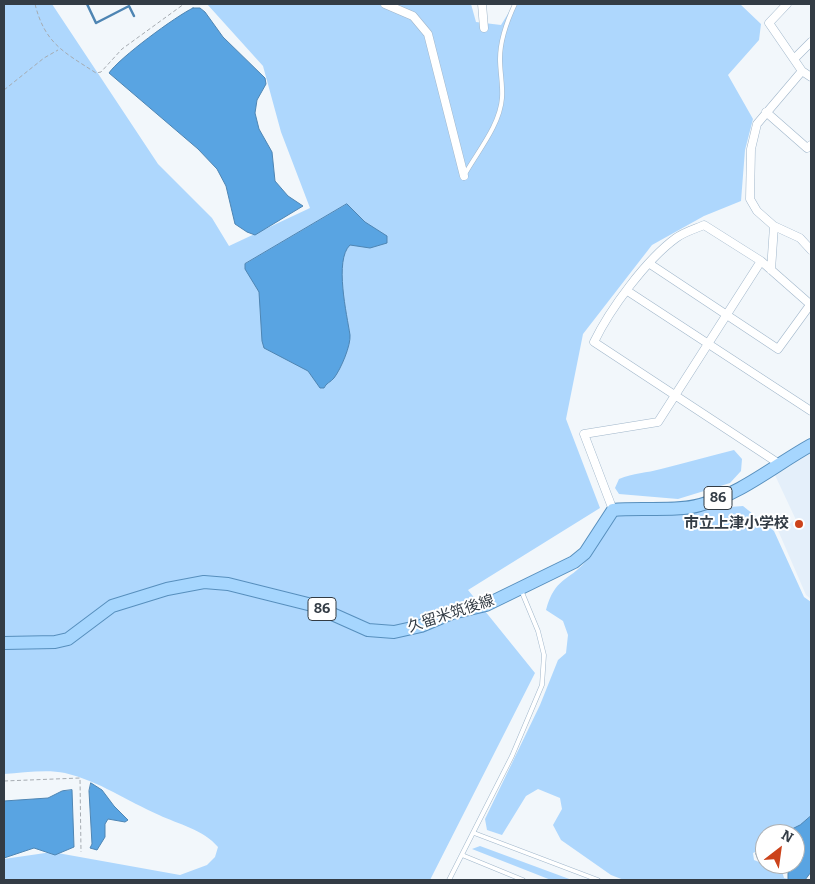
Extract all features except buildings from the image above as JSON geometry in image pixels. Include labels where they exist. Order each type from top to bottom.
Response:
[{"type":"main road","name":"86","points":[[612,510],[700,505],[759,478],[778,463],[811,445]]},
{"type":"main road","name":"久留米筑後線","points":[[4,643],[55,642],[68,639],[112,606],[167,589],[204,582],[228,584],[312,605],[368,630],[394,632],[486,605],[574,562],[585,553],[612,510]]},
{"type":"street","points":[[385,4],[413,16],[428,34],[464,176]]},
{"type":"street","points":[[482,4],[484,28]]},
{"type":"street","points":[[787,4],[769,23],[802,71],[811,77]]},
{"type":"street","points":[[794,59],[811,42]]},
{"type":"street","points":[[802,71],[757,124],[751,149],[750,199],[757,211],[774,226],[800,238],[811,250]]},
{"type":"street","points":[[766,112],[807,148],[811,145]]},
{"type":"street","points":[[650,264],[778,349],[811,305],[761,261],[704,225],[678,236],[650,264],[609,314],[594,342],[778,463]]},
{"type":"street","points":[[771,270],[774,226]]},
{"type":"street","points":[[612,510],[584,434],[658,422],[761,261]]},
{"type":"street","points":[[629,292],[811,411]]},
{"type":"lane","points":[[464,176],[495,124],[500,108],[502,98],[500,58],[504,33],[515,4]]},
{"type":"lane","points":[[449,880],[512,756],[544,675],[544,655],[538,631],[520,588]]},
{"type":"lane","points":[[474,833],[598,880]]},
{"type":"lane","points":[[462,855],[523,880]]},
{"type":"path","points":[[35,4],[41,23],[58,50],[96,73],[101,72],[122,49],[184,4]]},
{"type":"path","points":[[4,90],[44,58],[58,50]]},
{"type":"path","points":[[4,781],[80,778],[81,852]]},
{"type":"shaded area","points":[[4,4],[52,4],[158,164],[212,218],[229,246],[310,208],[281,132],[263,66],[207,4],[471,4],[476,22],[501,25],[514,4],[740,4],[761,24],[759,40],[728,75],[753,119],[745,150],[741,201],[704,216],[652,245],[583,334],[566,419],[600,508],[468,590],[535,673],[430,880],[4,880],[4,859],[52,852],[180,875],[207,865],[215,857],[218,847],[206,836],[147,810],[90,781],[65,773],[50,771],[4,774]]},
{"type":"shaded area","points":[[193,8],[200,8],[205,12],[223,37],[265,78],[266,84],[257,100],[255,113],[259,129],[272,152],[275,181],[288,196],[303,206],[255,235],[235,224],[226,186],[217,169],[198,149],[109,73],[148,38]]},
{"type":"shaded area","points":[[347,204],[365,222],[387,236],[387,243],[370,248],[350,245],[345,252],[342,275],[344,302],[350,335],[349,345],[337,374],[324,388],[320,388],[308,371],[264,348],[259,292],[245,269],[245,264]]},
{"type":"shaded area","points":[[734,450],[742,459],[741,471],[730,483],[678,499],[619,494],[615,488],[619,479],[624,477]]},
{"type":"shaded area","name":"市立上津小学校","points":[[811,452],[811,599],[806,595],[777,528],[796,520],[774,473]]},
{"type":"shaded area","points":[[743,506],[774,531],[804,597],[811,602],[811,830],[805,832],[805,824],[755,824],[755,852],[753,853],[755,874],[783,874],[784,878],[793,880],[624,880],[611,875],[561,840],[553,825],[562,809],[560,798],[538,789],[526,796],[502,835],[487,830],[485,819],[540,705],[558,660],[566,653],[568,635],[563,621],[546,610],[550,599],[558,586],[586,561],[616,516]]},
{"type":"shaded area","points":[[91,783],[102,790],[128,820],[125,822],[108,819],[105,824],[105,837],[97,850],[90,848],[92,844],[89,791]]},
{"type":"shaded area","points":[[72,790],[74,847],[55,855],[34,848],[4,858],[4,801],[48,798],[62,791]]},
{"type":"shaded area","points":[[811,816],[811,872],[805,880],[788,880],[788,874],[805,874],[805,824],[801,824]]},
{"type":"shaded area","points":[[480,846],[572,880],[551,880],[472,849]]},
{"type":"waterway","points":[[87,4],[96,23],[129,6],[134,16]]},
{"type":"place","name":"市立上津小学校","points":[[799,524]]}]
